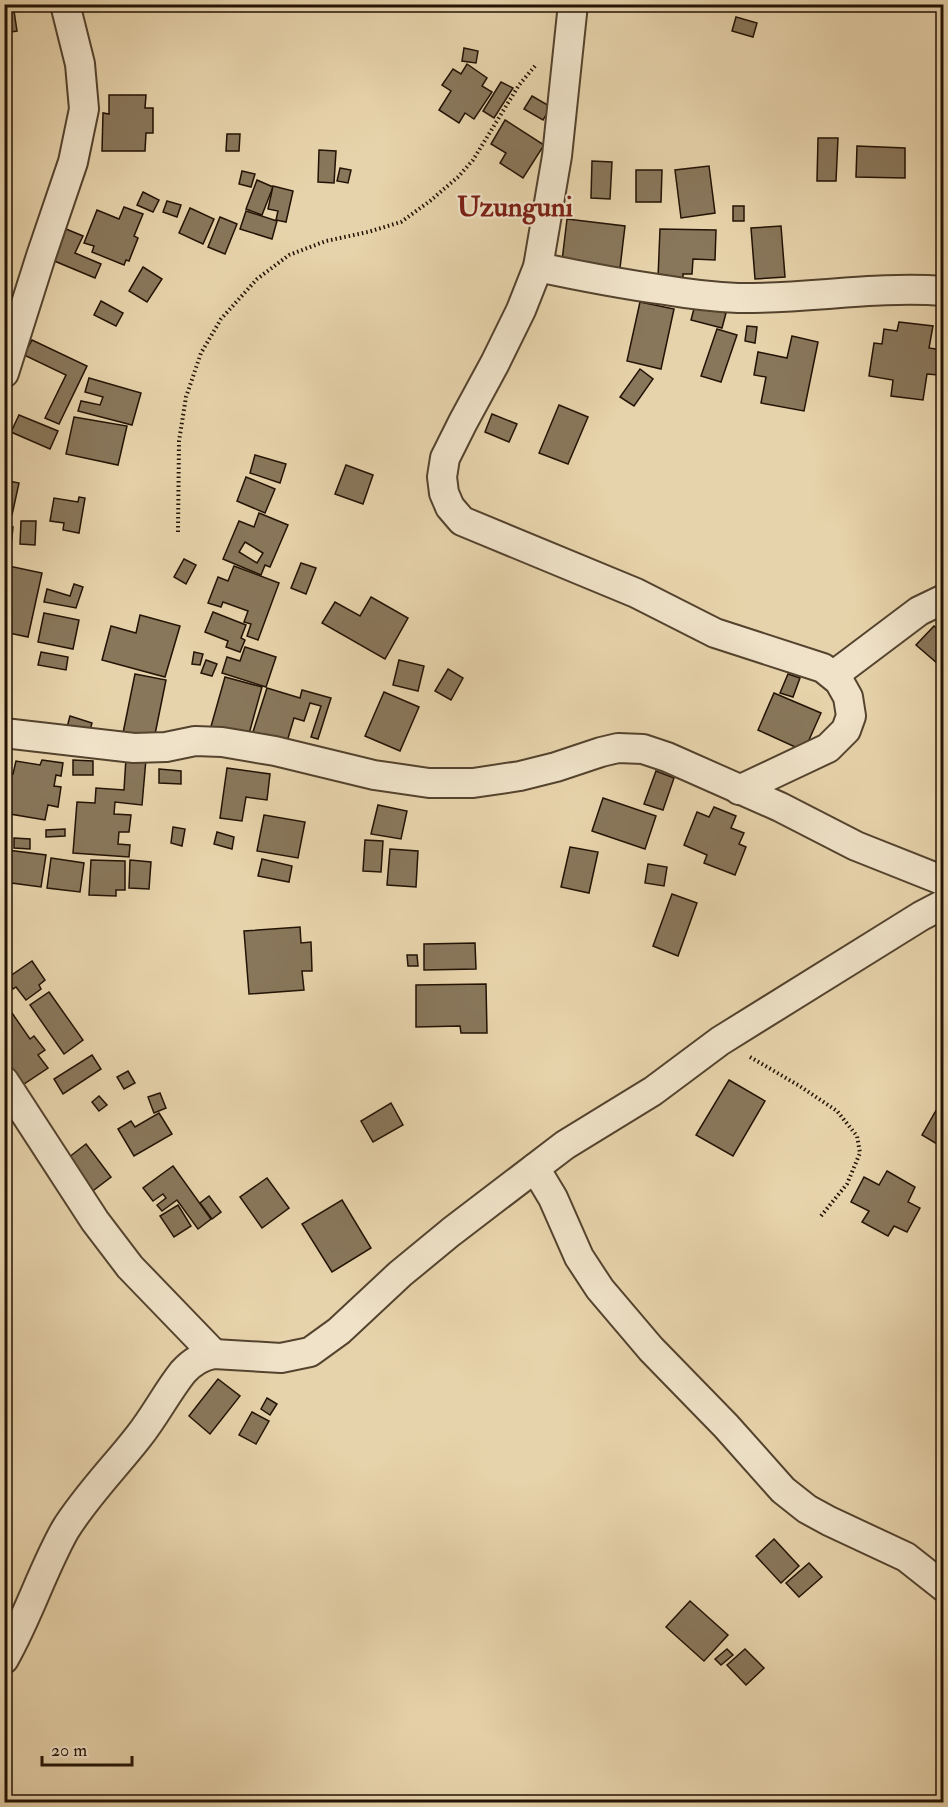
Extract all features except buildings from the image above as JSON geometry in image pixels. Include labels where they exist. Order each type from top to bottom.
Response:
[{"type":"street","points":[[4,373],[73,162],[84,109],[80,64],[64,4]]},
{"type":"street","points":[[573,4],[557,156],[538,267],[495,363],[445,458],[442,477],[444,493],[450,507],[462,521],[636,592],[715,633],[823,668],[834,675],[848,697],[851,716],[846,730],[828,748],[739,790]]},
{"type":"street","points":[[538,267],[618,283],[735,298],[789,297],[881,290],[944,291]]},
{"type":"street","points":[[834,675],[919,611],[944,599]]},
{"type":"street","points":[[4,733],[134,748],[166,747],[195,741],[222,742],[275,751],[374,775],[429,783],[473,783],[520,776],[618,748],[643,749],[667,757],[780,807],[856,846],[944,881]]},
{"type":"street","points":[[4,1659],[18,1634],[51,1558],[81,1507],[139,1436],[184,1371],[204,1356],[214,1354],[280,1358],[310,1352],[339,1331],[400,1274],[451,1232],[565,1144],[653,1091],[720,1041],[944,904]]},
{"type":"street","points":[[4,1082],[89,1212],[130,1267],[214,1354]]},
{"type":"street","points":[[535,1168],[553,1198],[579,1257],[600,1289],[651,1349],[726,1426],[783,1490],[807,1509],[829,1521],[906,1557],[944,1587]]},
{"type":"path","points":[[178,532],[179,441],[186,397],[201,353],[221,319],[257,279],[289,255],[326,241],[401,222],[430,201],[458,177],[472,160],[519,85],[543,58],[569,40]]},
{"type":"path","points":[[720,1041],[798,1085],[837,1111],[857,1136],[860,1153],[847,1184],[821,1216]]},
{"type":"district","name":"Uzunguni","points":[[515,206]]}]
